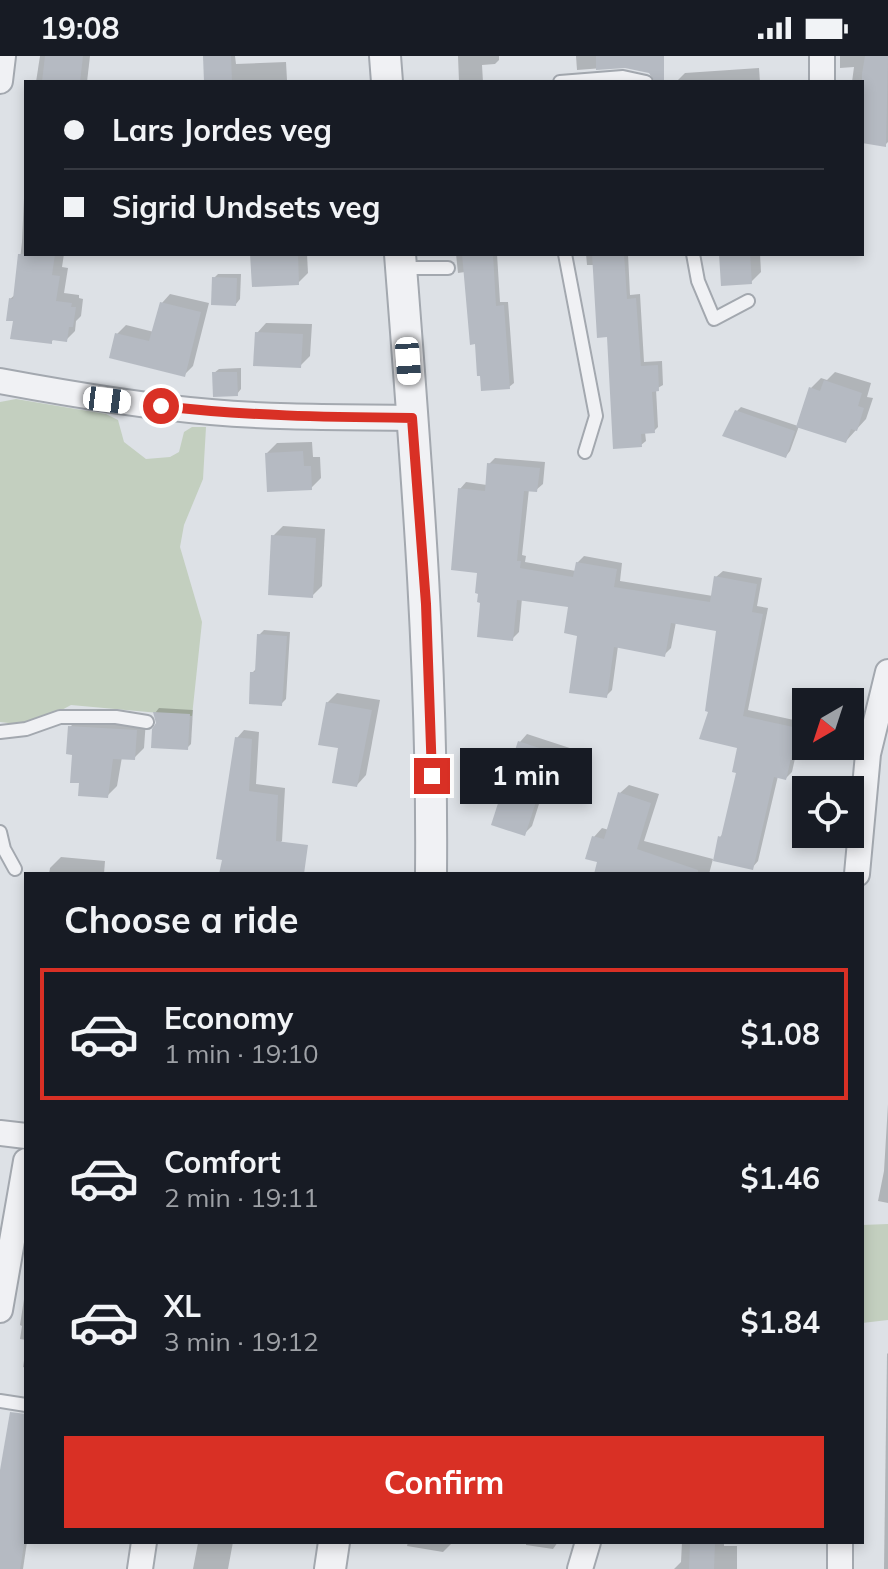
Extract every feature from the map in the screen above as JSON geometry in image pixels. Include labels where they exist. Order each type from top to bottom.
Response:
[{"type":"street","points":[[0,81],[3,56]]},
{"type":"street","points":[[385,56],[387,80]]},
{"type":"street","points":[[822,56],[822,80]]},
{"type":"street","points":[[400,261],[426,604],[432,776],[431,872]]},
{"type":"street","points":[[0,381],[107,400],[213,412],[324,419],[412,418]]},
{"type":"street","points":[[857,872],[868,754],[888,672]]},
{"type":"street","points":[[0,1133],[24,1136]]},
{"type":"street","points":[[0,1310],[24,1172]]},
{"type":"street","points":[[140,1569],[144,1544]]},
{"type":"street","points":[[330,1569],[334,1544]]},
{"type":"street","points":[[580,1569],[587,1544]]},
{"type":"street","points":[[840,1544],[840,1569]]},
{"type":"lane","points":[[585,80],[623,77],[637,80]]},
{"type":"lane","points":[[565,256],[596,416],[585,452]]},
{"type":"lane","points":[[693,256],[698,281],[714,319],[748,301]]},
{"type":"lane","points":[[400,261],[448,268]]},
{"type":"lane","points":[[0,732],[26,729],[60,717],[116,717],[147,722]]},
{"type":"lane","points":[[0,832],[4,849],[15,869]]},
{"type":"lane","points":[[0,1401],[24,1405]]},
{"type":"green space","points":[[16,399],[106,414],[118,420],[124,442],[146,459],[170,457],[179,452],[184,432],[192,427],[206,427],[203,479],[184,525],[180,547],[202,622],[192,716],[71,705],[26,725],[0,722],[0,402]]},
{"type":"green space","points":[[888,1224],[888,1320],[864,1323],[864,1225]]},
{"type":"building","points":[[45,56],[83,56],[80,80],[42,80]]},
{"type":"building","points":[[203,56],[231,56],[232,80],[204,80]]},
{"type":"building","points":[[596,56],[664,56],[664,80],[654,80],[649,73],[625,68],[596,70]]},
{"type":"building","points":[[865,56],[888,56],[886,147],[864,143],[862,74]]},
{"type":"building","points":[[18,254],[55,256],[52,275],[60,276],[56,301],[72,303],[71,307],[76,307],[67,342],[52,340],[52,344],[10,339],[13,321],[6,321],[9,298],[13,299]]},
{"type":"building","points":[[250,256],[298,256],[299,285],[252,287]]},
{"type":"building","points":[[462,256],[493,256],[496,306],[504,305],[510,389],[481,391],[475,344],[470,345]]},
{"type":"building","points":[[592,256],[624,256],[627,299],[636,298],[641,366],[658,365],[659,391],[652,392],[655,433],[641,434],[642,447],[613,449],[607,337],[597,338]]},
{"type":"building","points":[[719,256],[750,256],[752,284],[721,286]]},
{"type":"building","points":[[212,277],[237,278],[236,306],[211,305]]},
{"type":"building","points":[[160,302],[201,312],[185,377],[109,358],[115,333],[149,341]]},
{"type":"building","points":[[255,332],[303,334],[301,368],[253,366]]},
{"type":"building","points":[[212,372],[237,372],[238,396],[213,397]]},
{"type":"building","points":[[824,380],[862,393],[858,406],[864,408],[857,431],[851,429],[846,443],[796,427],[809,387],[820,391]]},
{"type":"building","points":[[735,410],[795,431],[786,458],[722,436]]},
{"type":"building","points":[[303,451],[304,466],[311,466],[312,490],[267,492],[265,453]]},
{"type":"building","points":[[487,463],[540,468],[537,492],[524,491],[517,561],[521,561],[520,568],[573,577],[576,562],[617,569],[614,587],[710,602],[714,576],[757,584],[752,612],[763,614],[743,716],[792,727],[792,754],[786,780],[774,777],[753,870],[713,861],[736,773],[732,772],[737,748],[699,739],[708,712],[705,711],[716,631],[671,623],[665,657],[614,647],[607,698],[569,693],[577,636],[564,633],[568,607],[517,600],[513,641],[477,637],[480,603],[475,593],[477,573],[451,570],[458,488],[485,491]]},
{"type":"building","points":[[271,535],[316,538],[313,598],[268,595]]},
{"type":"building","points":[[257,634],[287,636],[282,706],[249,704],[250,672],[255,672]]},
{"type":"building","points":[[326,702],[372,710],[357,787],[332,783],[338,748],[318,745]]},
{"type":"building","points":[[153,712],[190,714],[188,750],[151,748],[152,729],[156,723]]},
{"type":"building","points":[[68,726],[137,730],[135,760],[113,759],[108,798],[78,796],[79,783],[70,783],[72,755],[66,754]]},
{"type":"building","points":[[235,737],[252,739],[249,791],[278,795],[276,841],[308,845],[304,872],[219,872],[222,860],[216,859]]},
{"type":"building","points":[[518,741],[576,760],[565,794],[541,786],[525,836],[491,825]]},
{"type":"building","points":[[618,792],[651,803],[637,849],[698,872],[594,872],[597,862],[585,859],[592,836],[604,839]]},
{"type":"building","points":[[10,1412],[24,1414],[24,1544],[20,1569],[0,1569],[0,1470]]},
{"type":"building","points":[[690,1544],[715,1544],[714,1569],[689,1569]]},
{"type":"route","points":[[161,406],[324,419],[412,418],[426,604],[432,776]]}]
